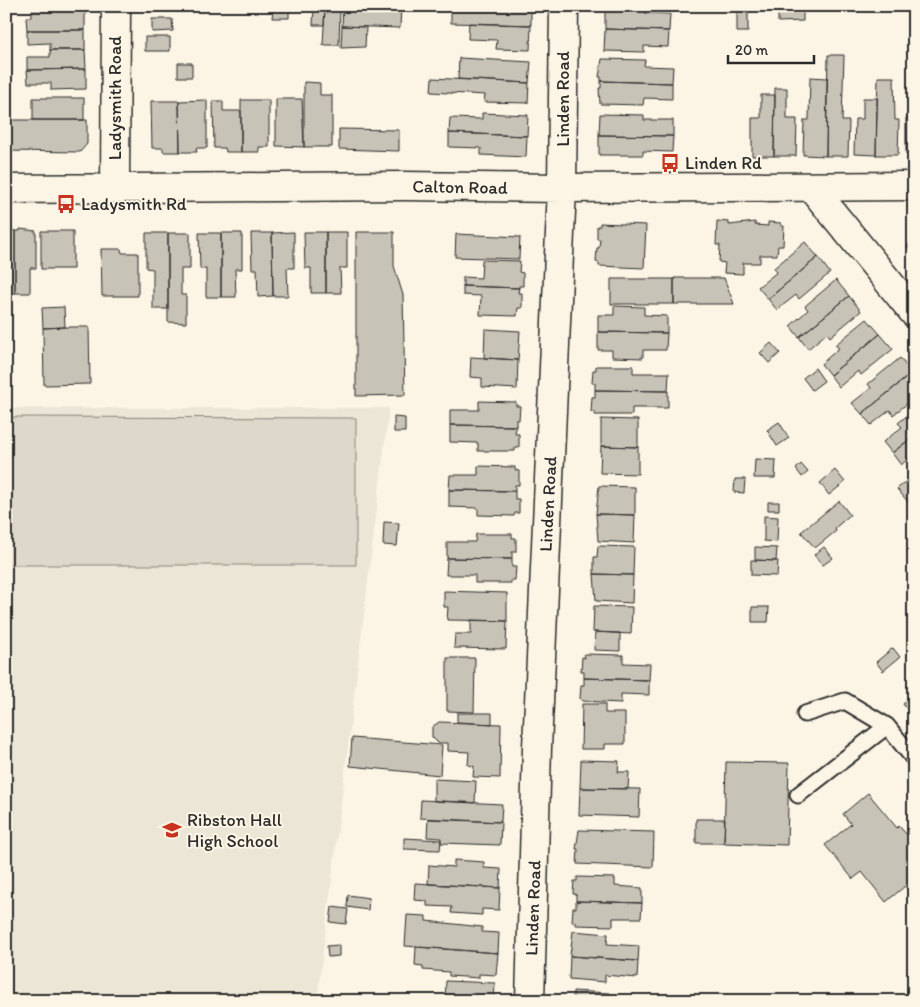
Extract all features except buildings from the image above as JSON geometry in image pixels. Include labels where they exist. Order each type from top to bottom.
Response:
[{"type":"street","name":"Ladysmith Road","points":[[115,189],[116,6]]},
{"type":"street","name":"Linden Road","points":[[530,1001],[537,747],[562,188],[564,6]]},
{"type":"street","name":"Calton Road","points":[[6,189],[404,186],[562,188],[914,186]]},
{"type":"street","points":[[812,188],[914,313]]},
{"type":"lane","points":[[805,714],[845,701],[887,726],[914,759]]},
{"type":"lane","points":[[798,795],[887,726]]},
{"type":"shaded area","name":"Ribston Hall High School","points":[[6,408],[389,408],[317,1001],[6,1001]]},
{"type":"shaded area","points":[[6,417],[356,418],[356,565],[6,565]]},
{"type":"place","name":"Linden Rd","points":[[670,163]]},
{"type":"place","name":"Ladysmith Rd","points":[[66,204]]},
{"type":"place","name":"Ribston Hall High School","points":[[172,830]]}]
